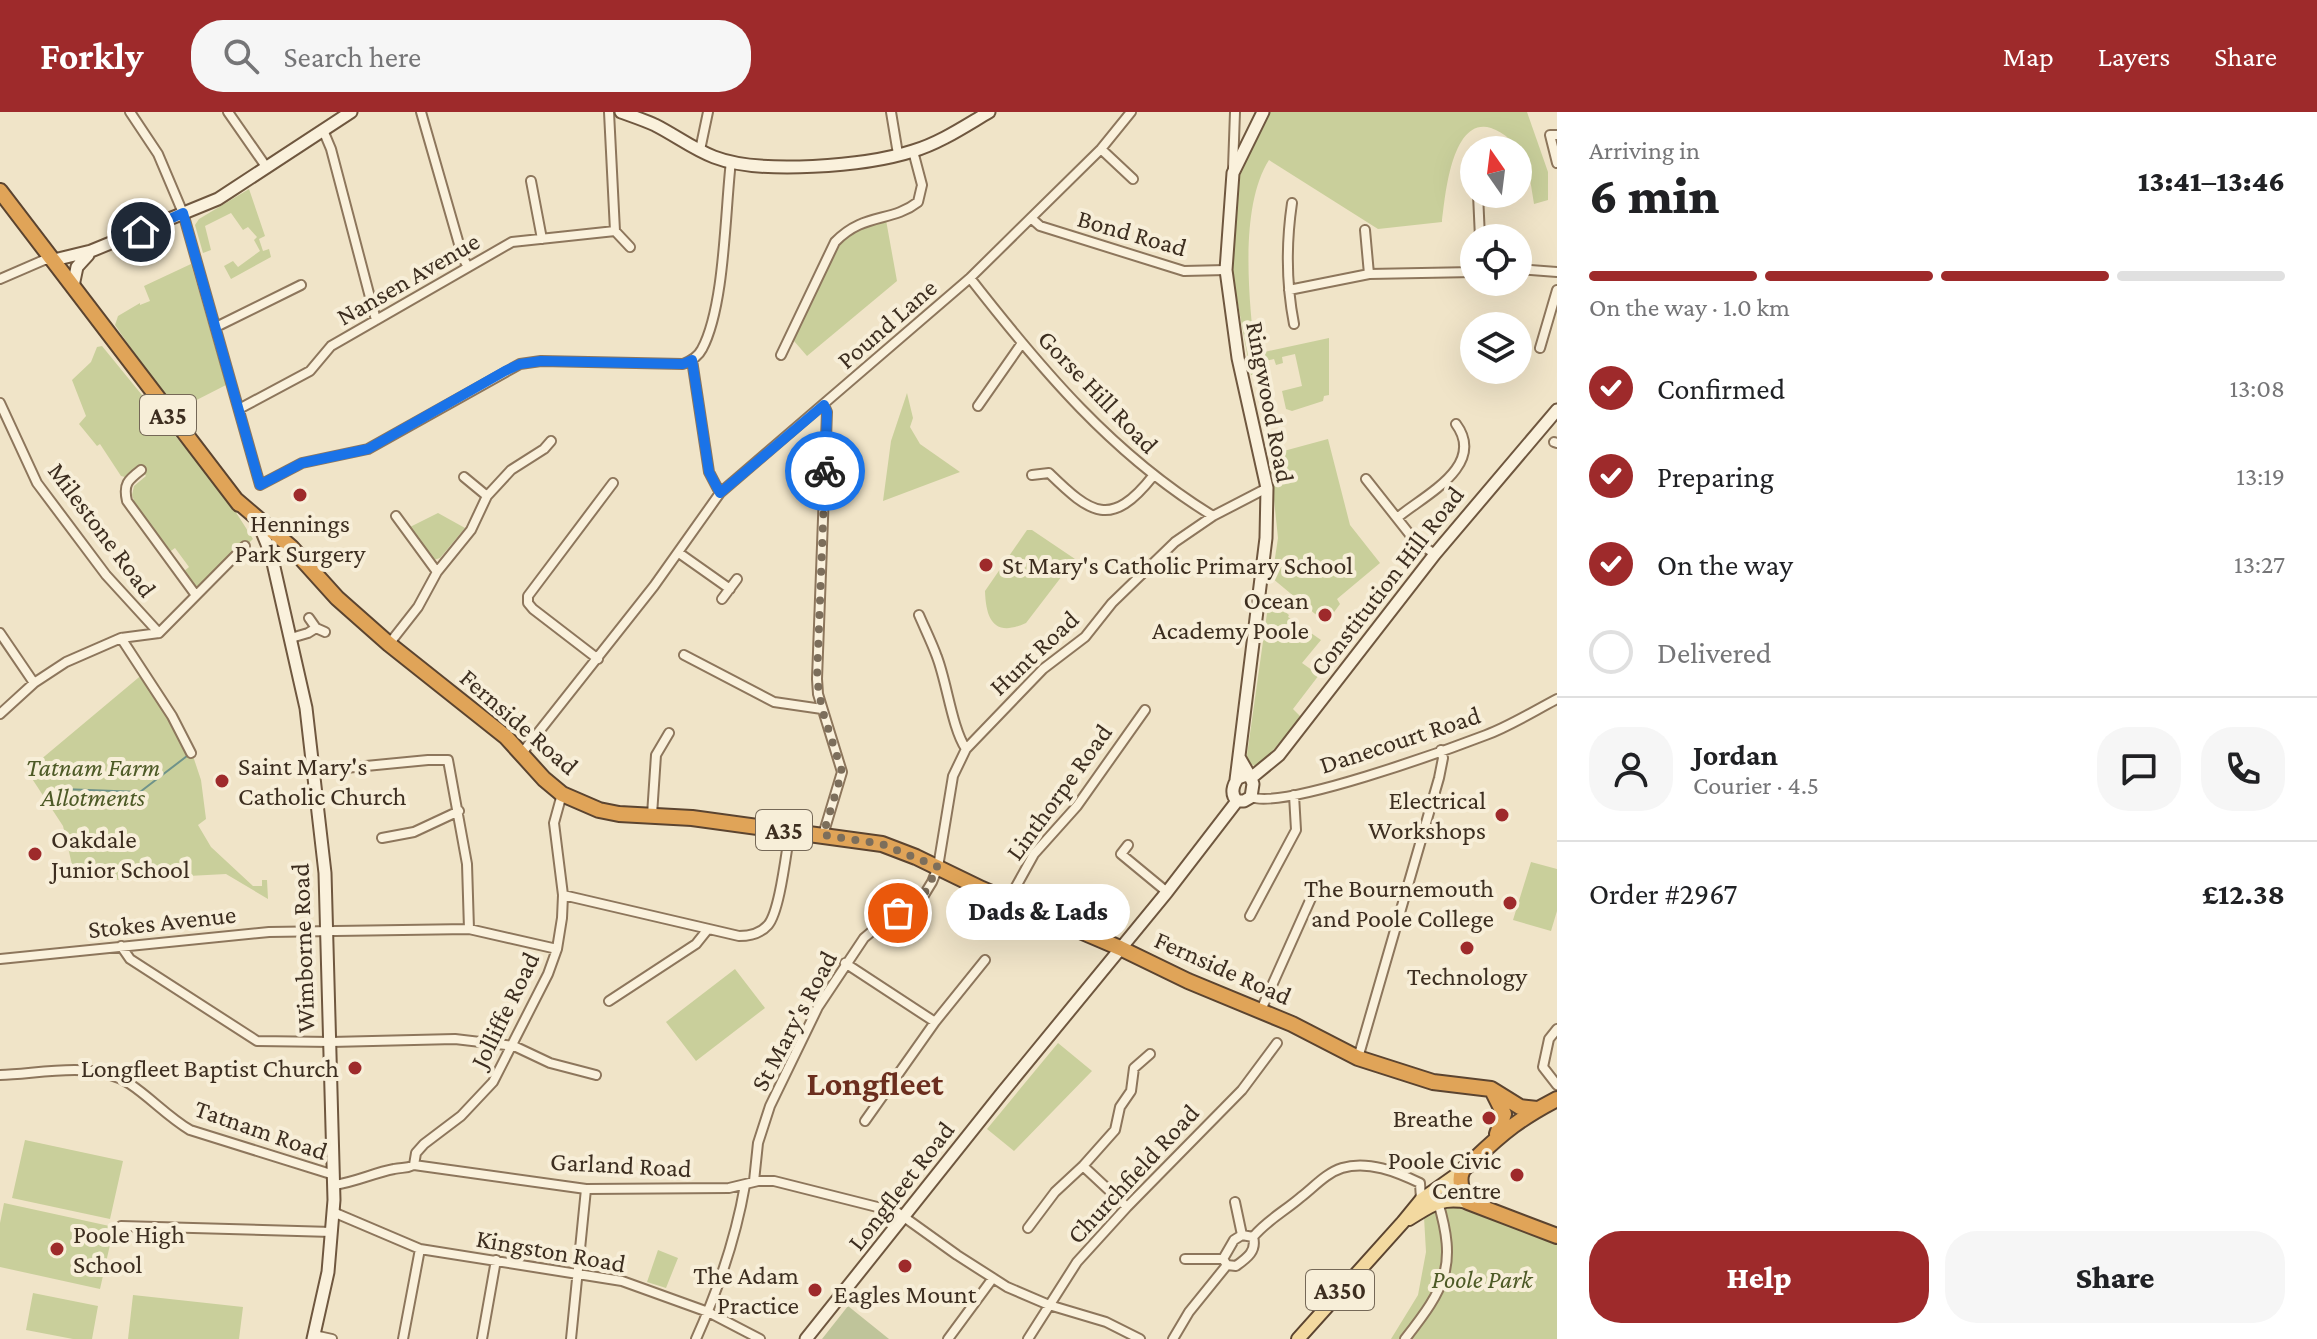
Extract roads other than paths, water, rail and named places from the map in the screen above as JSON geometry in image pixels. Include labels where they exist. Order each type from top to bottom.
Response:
[{"type":"highway","name":"Wimborne Road","points":[[0,191],[142,381],[259,525]]},
{"type":"highway","name":"Fernside Road","points":[[259,525],[284,541],[337,598],[389,644],[488,722],[562,794],[599,810],[692,818],[882,844],[1188,981],[1261,1010],[1358,1058],[1433,1082],[1491,1089],[1520,1107],[1537,1109]]},
{"type":"highway","points":[[1491,1089],[1504,1114],[1501,1130],[1462,1171],[1466,1197],[1557,1236]]},
{"type":"highway","points":[[1495,1138],[1557,1099]]},
{"type":"main road","points":[[54,260],[91,251],[218,199],[351,112]]},
{"type":"main road","points":[[621,112],[655,125],[700,150],[731,161],[774,165],[834,165],[913,151],[989,112]]},
{"type":"main road","name":"Ringwood Road","points":[[1236,780],[1266,538],[1267,488],[1238,358],[1226,270],[1233,173],[1263,112]]},
{"type":"main road","points":[[73,286],[77,267],[91,251]]},
{"type":"main road","name":"Constitution Hill Road","points":[[1251,778],[1280,754],[1435,554],[1557,410]]},
{"type":"main road","name":"Wimborne Road","points":[[259,525],[271,557],[291,638],[314,771],[324,861],[334,1180],[328,1272],[314,1337]]},
{"type":"main road","points":[[1237,801],[1251,797],[1253,784],[1239,755]]},
{"type":"main road","points":[[1237,801],[1233,795],[1236,780],[1242,776],[1251,778]]},
{"type":"main road","points":[[1120,948],[1237,801]]},
{"type":"main road","name":"Longfleet Road","points":[[806,1339],[1120,948]]},
{"type":"main road","name":"A350","points":[[1298,1339],[1421,1200],[1462,1171]]},
{"type":"main road","name":"A350","points":[[1403,1222],[1438,1202],[1466,1197]]},
{"type":"street","points":[[130,112],[158,154],[183,213],[260,485],[302,463],[368,449],[520,364],[541,361],[683,364],[692,360],[702,349],[718,292],[731,161]]},
{"type":"street","points":[[228,112],[267,168]]},
{"type":"street","points":[[421,112],[468,267]]},
{"type":"street","points":[[609,112],[615,231],[630,247]]},
{"type":"street","points":[[891,112],[898,154]]},
{"type":"street","name":"Pound Lane","points":[[522,753],[679,553],[720,493],[970,278],[1101,149],[1131,112]]},
{"type":"street","points":[[1233,173],[1235,112]]},
{"type":"street","points":[[700,150],[707,116]]},
{"type":"street","points":[[323,130],[331,149],[376,320]]},
{"type":"street","points":[[1557,135],[1550,135],[1557,163]]},
{"type":"street","points":[[1101,149],[1133,179]]},
{"type":"street","points":[[781,355],[835,242],[846,230],[862,222],[908,209],[918,202],[922,185],[913,151]]},
{"type":"street","points":[[531,181],[542,239]]},
{"type":"street","points":[[1292,203],[1287,245],[1294,324]]},
{"type":"street","name":"Bond Road","points":[[1031,218],[1040,226],[1184,271],[1226,270]]},
{"type":"street","points":[[1365,230],[1369,274]]},
{"type":"street","name":"Nansen Avenue","points":[[239,409],[310,371],[331,346],[512,242],[615,231]]},
{"type":"street","points":[[0,279],[44,260],[54,260]]},
{"type":"street","points":[[1532,270],[1557,272]]},
{"type":"street","points":[[1289,290],[1369,274],[1460,272]]},
{"type":"street","name":"Gorse Hill Road","points":[[970,278],[1065,392],[1153,476],[1213,516]]},
{"type":"street","points":[[216,327],[301,285]]},
{"type":"street","points":[[1540,348],[1557,290]]},
{"type":"street","points":[[978,406],[1022,343]]},
{"type":"street","points":[[692,360],[709,472],[720,493]]},
{"type":"street","name":"Milestone Road","points":[[0,403],[37,483],[106,575],[159,633]]},
{"type":"street","points":[[823,835],[842,772],[822,709],[817,679],[827,412],[824,405]]},
{"type":"street","points":[[1397,518],[1444,485],[1464,454],[1465,439],[1456,424]]},
{"type":"street","points":[[1465,439],[1476,436]]},
{"type":"street","points":[[389,644],[418,607],[437,572],[471,530],[487,496],[511,470],[551,441]]},
{"type":"street","points":[[141,470],[127,480],[124,490],[127,501],[195,594]]},
{"type":"street","points":[[1032,475],[1049,473],[1076,500],[1098,509],[1120,507],[1135,497],[1153,476]]},
{"type":"street","points":[[464,477],[487,496]]},
{"type":"street","points":[[1366,479],[1415,541],[1435,554]]},
{"type":"street","points":[[598,659],[533,609],[528,603],[528,596],[613,483]]},
{"type":"street","name":"Hunt Road","points":[[938,867],[953,776],[966,749],[1043,669],[1085,637],[1112,603],[1175,542],[1213,516],[1267,488]]},
{"type":"street","points":[[396,516],[437,572]]},
{"type":"street","points":[[0,714],[34,683],[66,662],[121,638],[159,633],[245,546]]},
{"type":"street","points":[[679,553],[730,589]]},
{"type":"street","points":[[722,599],[737,579]]},
{"type":"street","points":[[919,615],[937,657],[959,738],[966,749]]},
{"type":"street","points":[[291,638],[320,630],[309,618]]},
{"type":"street","points":[[0,633],[34,683]]},
{"type":"street","points":[[121,638],[172,716],[191,753]]},
{"type":"street","points":[[684,655],[774,702],[822,709]]},
{"type":"street","name":"Danecourt Road","points":[[1251,797],[1260,801],[1331,786],[1488,734],[1557,699]]},
{"type":"street","name":"Linthorpe Road","points":[[1008,901],[1034,854],[1077,806],[1145,710]]},
{"type":"street","points":[[652,815],[656,755],[669,733]]},
{"type":"street","points":[[1358,1058],[1439,778],[1443,758],[1441,750]]},
{"type":"street","points":[[314,771],[445,758],[459,811],[467,864],[469,929]]},
{"type":"street","name":"Jolliffe Road","points":[[414,1165],[416,1153],[424,1144],[461,1116],[493,1082],[514,1046],[557,949],[563,895],[554,823],[562,794]]},
{"type":"street","points":[[1250,916],[1296,830],[1294,795]]},
{"type":"street","points":[[382,838],[414,832],[459,811]]},
{"type":"street","points":[[563,895],[749,936],[767,927],[776,907],[790,831]]},
{"type":"street","points":[[1128,845],[1121,854],[1167,892]]},
{"type":"street","name":"St Mary's Road","points":[[696,1339],[740,1216],[770,1106],[812,1019],[845,963],[870,932],[921,900],[938,867]]},
{"type":"street","points":[[1261,1010],[1312,896]]},
{"type":"street","name":"Stokes Avenue","points":[[0,959],[269,932],[469,929],[557,949]]},
{"type":"street","points":[[609,1001],[696,944],[708,929]]},
{"type":"street","points":[[121,946],[130,959],[257,1041],[432,1038],[514,1046],[550,1063],[596,1075]]},
{"type":"street","points":[[865,1121],[935,1022],[985,960]]},
{"type":"street","points":[[845,963],[935,1022]]},
{"type":"street","points":[[1557,1029],[1549,1039],[1543,1067],[1557,1085]]},
{"type":"street","name":"Churchfield Road","points":[[1028,1339],[1077,1262],[1242,1090],[1277,1043]]},
{"type":"street","points":[[1028,1228],[1055,1192],[1115,1130],[1120,1107],[1131,1091],[1134,1068],[1150,1054]]},
{"type":"street","name":"Tatnam Road","points":[[0,1075],[76,1071],[106,1074],[127,1082],[190,1130],[334,1180]]},
{"type":"street","points":[[1131,1091],[1141,1091]]},
{"type":"street","name":"Garland Road","points":[[334,1180],[363,1180],[394,1168],[414,1165],[586,1189],[694,1189],[774,1181],[905,1216]]},
{"type":"street","points":[[1083,1166],[1127,1207]]},
{"type":"street","points":[[1253,1237],[1274,1216],[1341,1168],[1366,1166],[1398,1173],[1420,1183],[1421,1200]]},
{"type":"street","points":[[571,1339],[586,1189]]},
{"type":"street","points":[[1235,1202],[1242,1235]]},
{"type":"street","points":[[1405,1339],[1420,1321],[1444,1280],[1448,1263],[1438,1202]]},
{"type":"street","name":"Kingston Road","points":[[333,1212],[420,1249],[622,1281],[708,1312],[760,1339]]},
{"type":"street","points":[[905,1216],[993,1278],[1049,1305],[1086,1315],[1127,1336],[1140,1339]]},
{"type":"street","points":[[121,1226],[332,1232]]},
{"type":"street","points":[[1173,1339],[1225,1262],[1234,1240],[1242,1235],[1253,1237]]},
{"type":"street","points":[[1185,1259],[1225,1262],[1236,1266],[1255,1246],[1253,1237]]},
{"type":"street","points":[[403,1339],[420,1249]]},
{"type":"street","points":[[482,1339],[496,1260]]},
{"type":"street","points":[[948,1339],[993,1278]]},
{"type":"street","points":[[314,1337],[332,1339]]},
{"type":"waterway","points":[[62,789],[140,792],[187,756]]},
{"type":"place","name":"Hennings Park Surgery","points":[[300,495]]},
{"type":"place","name":"St Mary's Catholic Primary School","points":[[986,565]]},
{"type":"place","name":"Ocean Academy Poole","points":[[1325,615]]},
{"type":"place","name":"Saint Mary's Catholic Church","points":[[222,781]]},
{"type":"place","name":"Electrical Workshops","points":[[1502,815]]},
{"type":"place","name":"Oakdale Junior School","points":[[35,854]]},
{"type":"place","name":"The Bournemouth and Poole College","points":[[1510,903]]},
{"type":"place","name":"Dads & Lads","points":[[898,913]]},
{"type":"place","name":"Technology","points":[[1467,948]]},
{"type":"place","name":"Longfleet Baptist Church","points":[[355,1068]]},
{"type":"place","name":"Breathe","points":[[1489,1118]]},
{"type":"place","name":"Poole Civic Centre","points":[[1517,1175]]},
{"type":"place","name":"Poole High School","points":[[57,1249]]},
{"type":"place","name":"Eagles Mount","points":[[905,1266]]},
{"type":"place","name":"The Adam Practice","points":[[815,1290]]},
{"type":"district","name":"Longfleet","points":[[875,1083]]},
{"type":"park label","name":"Tatnam Farm Allotments","points":[[93,782]]},
{"type":"park label","name":"Poole Park","points":[[1482,1279]]}]
